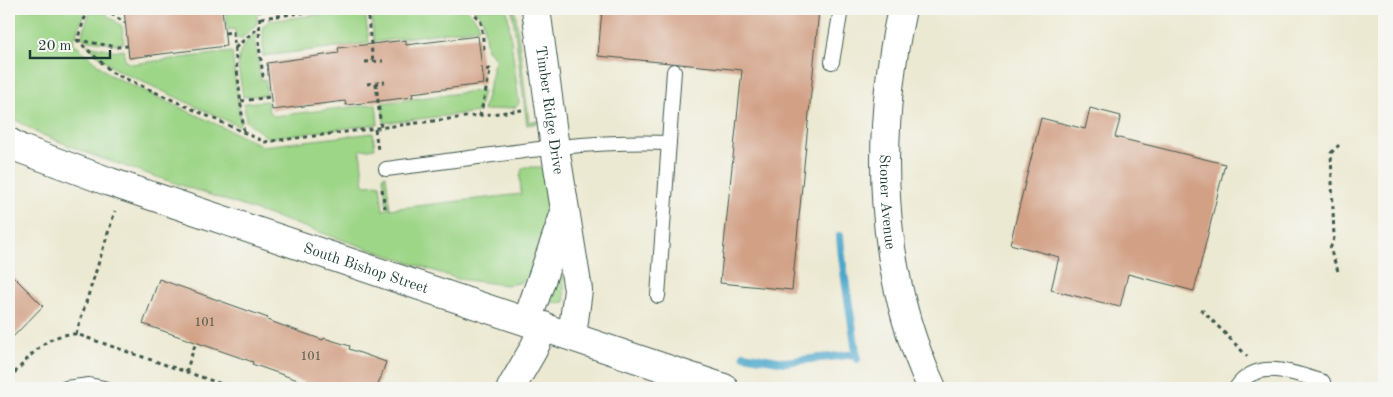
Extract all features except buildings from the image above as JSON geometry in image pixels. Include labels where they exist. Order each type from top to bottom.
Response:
[{"type":"street","name":"Stoner Avenue","points":[[902,9],[892,57],[887,104],[884,147],[886,202],[895,271],[923,386]]},
{"type":"street","name":"Timber Ridge Drive","points":[[547,10],[555,148],[578,290],[572,336]]},
{"type":"street","name":"South Bishop Street","points":[[13,151],[372,271],[535,323],[647,364],[724,388]]},
{"type":"street","name":"Timber Ridge Drive","points":[[511,388],[533,350],[535,323],[566,212]]},
{"type":"lane","points":[[832,62],[841,9]]},
{"type":"lane","points":[[658,296],[674,71]]},
{"type":"lane","points":[[386,169],[555,148],[631,142],[669,143]]},
{"type":"lane","points":[[1236,388],[1257,370],[1271,369],[1283,370],[1322,382]]},
{"type":"lane","points":[[66,388],[88,385],[104,388]]},
{"type":"path","points":[[76,40],[88,9]]},
{"type":"path","points":[[104,9],[125,23]]},
{"type":"path","points":[[260,9],[259,46],[263,76],[268,75]]},
{"type":"path","points":[[261,18],[332,9]]},
{"type":"path","points":[[367,9],[373,62]]},
{"type":"path","points":[[470,9],[480,22],[484,48],[479,48]]},
{"type":"path","points":[[547,10],[578,9]]},
{"type":"path","points":[[235,48],[260,25]]},
{"type":"path","points":[[225,33],[233,32],[244,133]]},
{"type":"path","points":[[76,40],[117,47],[128,46]]},
{"type":"path","points":[[76,40],[113,73],[265,142],[523,110]]},
{"type":"path","points":[[365,62],[383,60]]},
{"type":"path","points":[[480,116],[490,72],[490,69],[482,70]]},
{"type":"path","points":[[367,84],[385,82]]},
{"type":"path","points":[[376,83],[381,128]]},
{"type":"path","points":[[241,101],[271,97]]},
{"type":"path","points":[[1338,271],[1330,249],[1334,238],[1331,153],[1339,145]]},
{"type":"path","points":[[76,334],[116,210]]},
{"type":"path","points":[[1201,309],[1249,358]]},
{"type":"path","points":[[9,379],[46,341],[58,335],[76,334],[233,388]]},
{"type":"path","points":[[186,372],[196,342]]},
{"type":"path","points":[[9,369],[14,374]]},
{"type":"path","points":[[300,388],[302,382]]},
{"type":"green space","points":[[9,9],[86,9],[73,42],[110,75],[263,146],[373,133],[375,148],[360,150],[364,185],[380,184],[383,210],[387,209],[383,176],[386,175],[390,209],[521,194],[520,177],[522,169],[526,167],[541,167],[545,172],[550,217],[529,276],[519,283],[506,285],[458,279],[95,156],[38,133],[9,116]]},
{"type":"green space","points":[[91,9],[99,9],[122,26],[124,43],[116,44],[83,39],[82,34]]},
{"type":"green space","points":[[229,9],[257,9],[257,24],[242,38],[236,38],[235,29],[228,30],[226,13],[229,13]]},
{"type":"green space","points":[[361,9],[365,12],[369,43],[263,56],[263,26],[269,21]]},
{"type":"green space","points":[[373,9],[467,9],[478,22],[479,28],[374,42],[371,12]]},
{"type":"green space","points":[[474,9],[507,9],[519,103],[516,107],[483,111],[495,63],[494,56],[487,50],[483,20]]},
{"type":"green space","points":[[512,9],[515,9],[529,122],[539,121],[539,123],[527,125]]},
{"type":"green space","points":[[257,32],[256,47],[261,80],[265,79],[267,95],[243,97],[238,61],[243,47]]},
{"type":"green space","points":[[87,45],[117,51],[124,50],[125,61],[131,64],[232,52],[241,123],[238,126],[113,68]]},
{"type":"green space","points":[[483,90],[478,112],[384,123],[382,103]]},
{"type":"green space","points":[[267,101],[269,112],[274,116],[376,104],[378,124],[268,138],[246,121],[244,103]]},
{"type":"green space","points":[[563,265],[565,302],[554,303],[549,299],[554,270]]},
{"type":"waterway","points":[[840,236],[857,359]]},
{"type":"waterway","points":[[744,355],[784,362],[857,354]]}]
